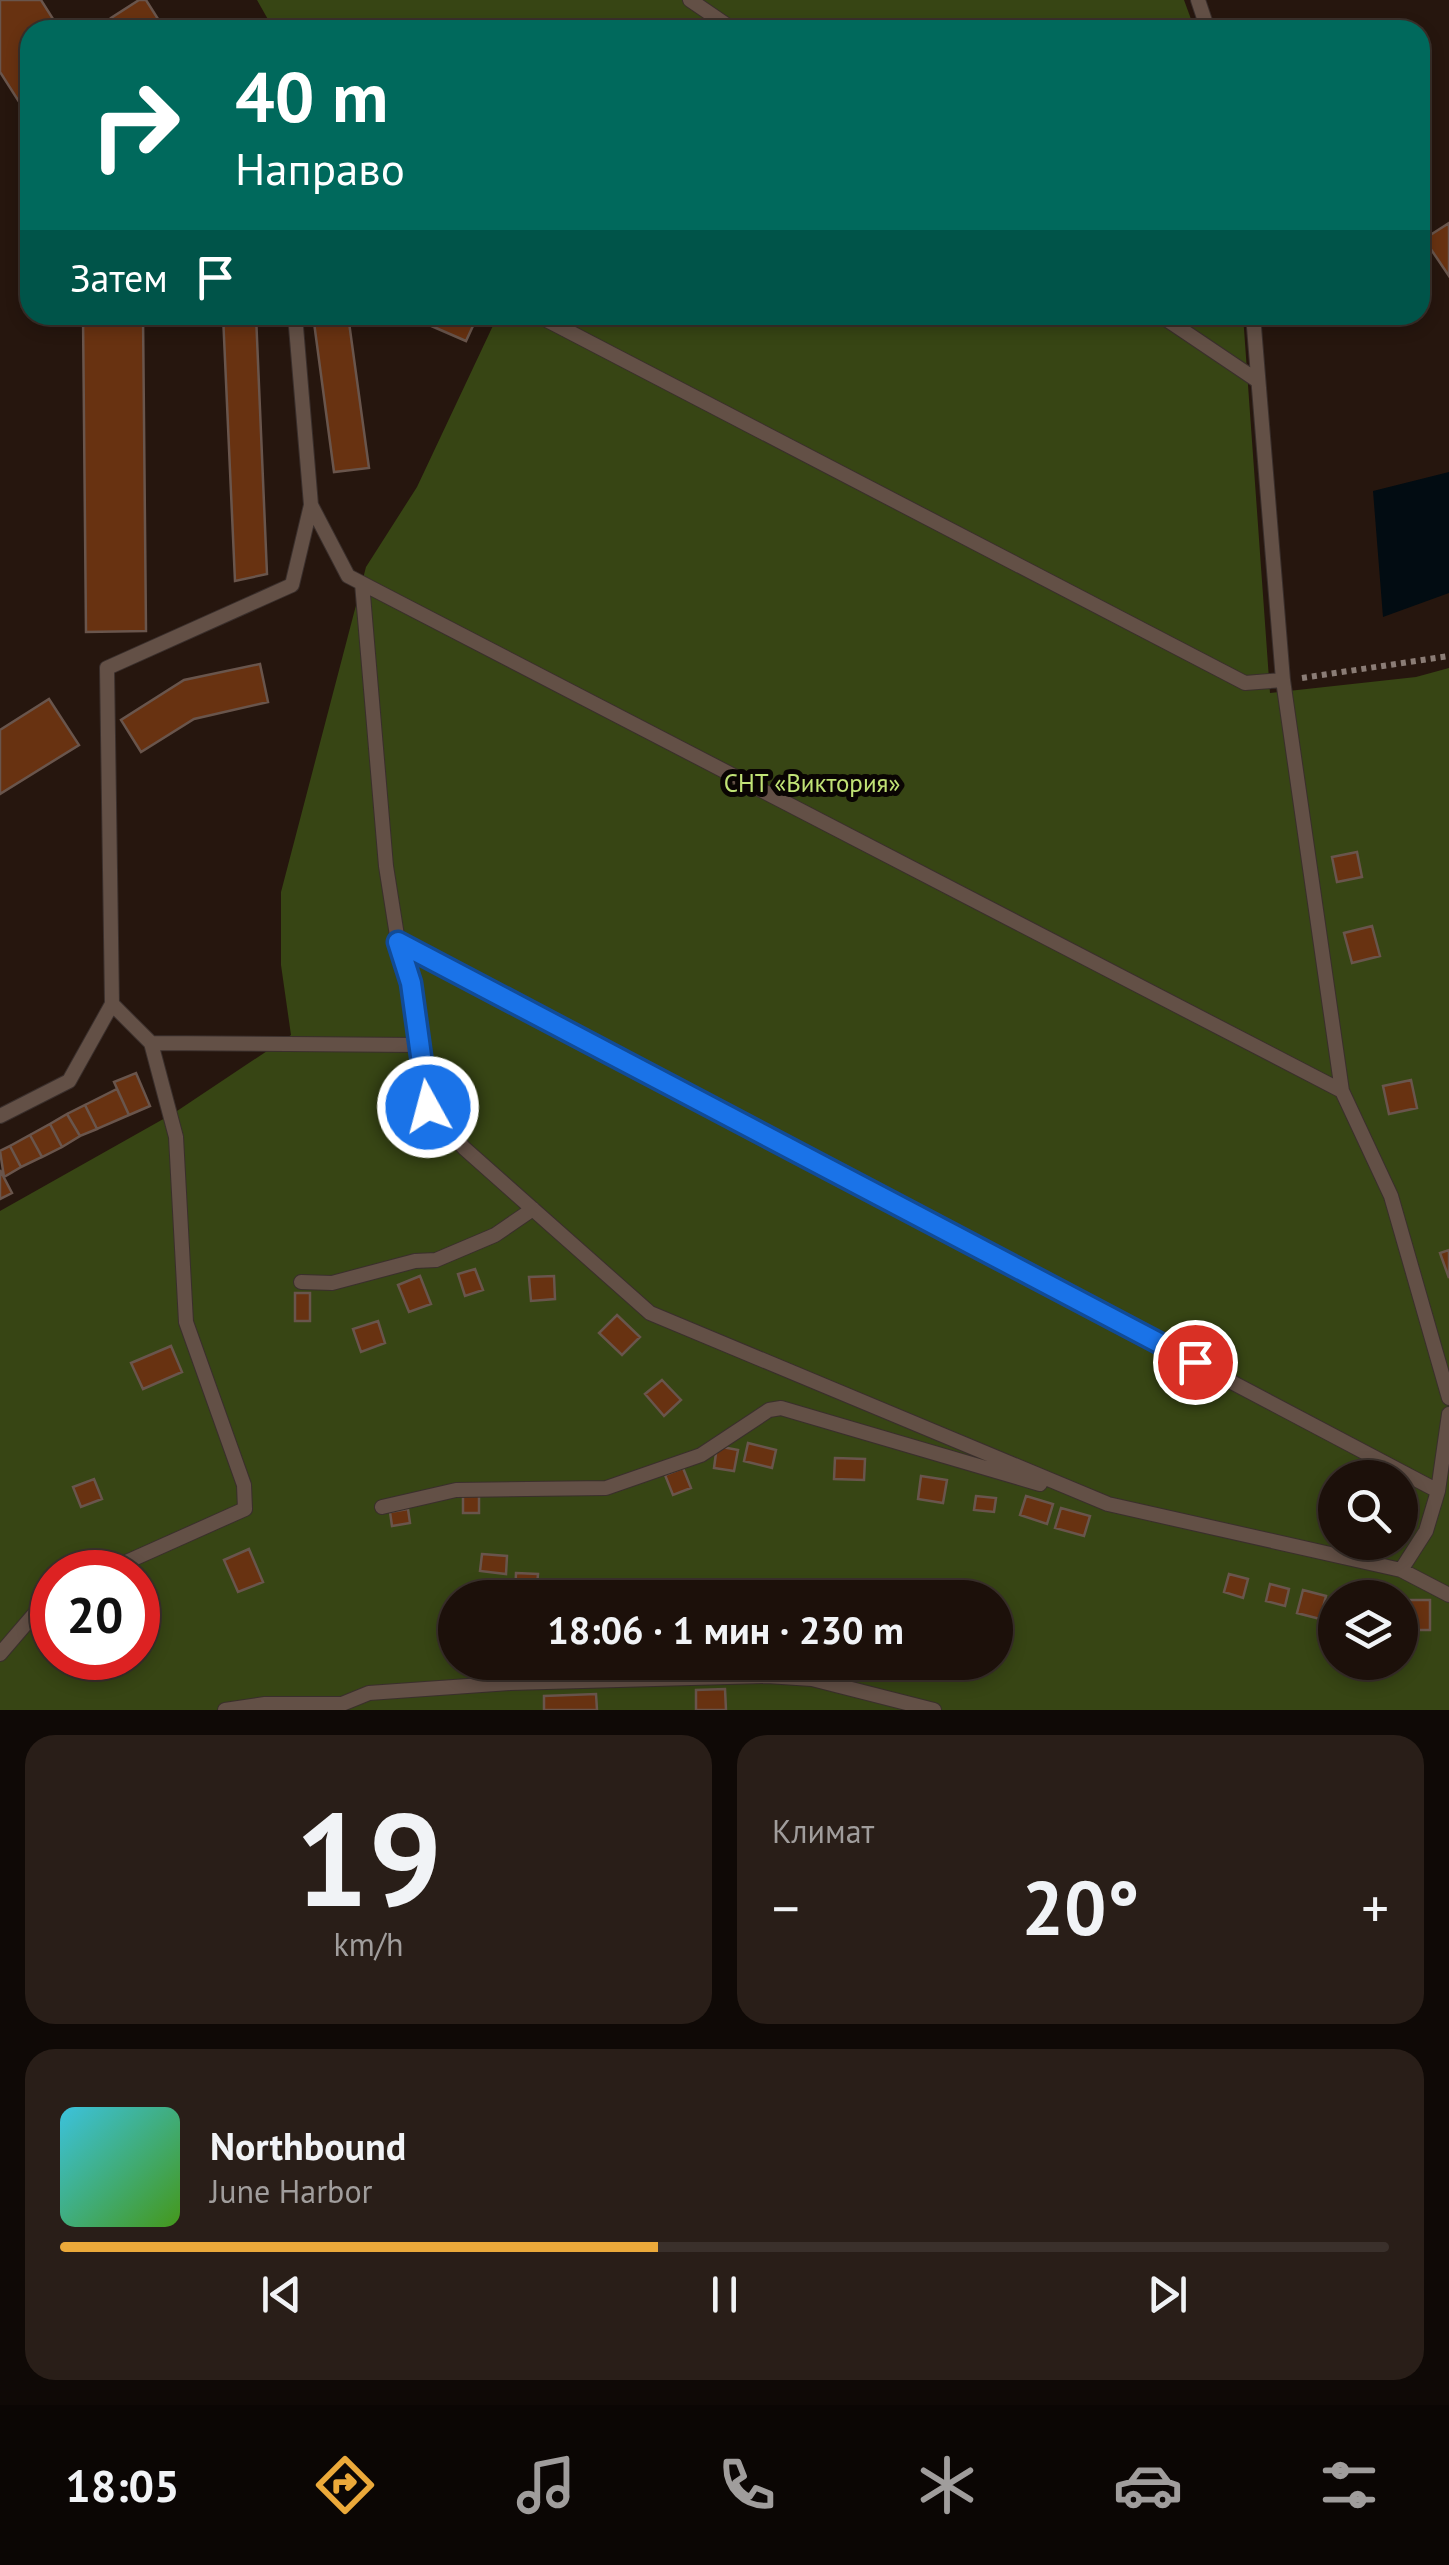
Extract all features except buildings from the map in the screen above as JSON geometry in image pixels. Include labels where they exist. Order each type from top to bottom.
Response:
[{"type":"lane","points":[[690,0],[719,20]]},
{"type":"lane","points":[[0,1116],[69,1081],[112,1004],[107,668],[292,585],[311,505],[296,325]]},
{"type":"lane","points":[[556,325],[1246,683],[1283,680]]},
{"type":"lane","points":[[1175,325],[1258,380]]},
{"type":"lane","points":[[1254,325],[1283,680],[1342,1091],[1391,1196],[1449,1398]]},
{"type":"lane","points":[[311,505],[348,576],[362,584],[1342,1091]]},
{"type":"lane","points":[[362,584],[386,866],[398,942],[411,983],[428,1107],[464,1148],[650,1313],[1108,1504]]},
{"type":"lane","points":[[398,942],[1438,1490]]},
{"type":"lane","points":[[112,1004],[151,1042],[176,1137],[186,1322],[244,1485],[245,1509],[153,1550]]},
{"type":"lane","points":[[151,1042],[420,1045]]},
{"type":"lane","points":[[301,1282],[332,1283],[415,1261],[436,1260],[495,1235],[533,1209]]},
{"type":"lane","points":[[382,1507],[456,1490],[606,1488],[701,1455],[769,1410],[781,1408],[1108,1504],[1402,1570],[1449,1595]]},
{"type":"lane","points":[[1402,1570],[1426,1532],[1438,1490],[1449,1414]]},
{"type":"lane","points":[[0,1654],[30,1619]]},
{"type":"lane","points":[[224,1710],[264,1704],[342,1704],[369,1693],[510,1683],[767,1676],[812,1679],[934,1710]]},
{"type":"path","points":[[1283,680],[1449,656]]},
{"type":"green space","points":[[257,0],[1184,0],[1191,20],[268,20]]},
{"type":"green space","name":"СНТ «Виктория»","points":[[493,325],[1244,325],[1270,693],[1416,677],[1449,668],[1449,1710],[0,1710],[0,1211],[174,1113],[291,1035],[281,965],[281,892],[366,567],[417,487]]},
{"type":"shaded area","points":[[1449,472],[1449,593],[1383,617],[1373,491]]},
{"type":"route","points":[[428,1107],[411,983],[398,942],[1195,1362]]}]
